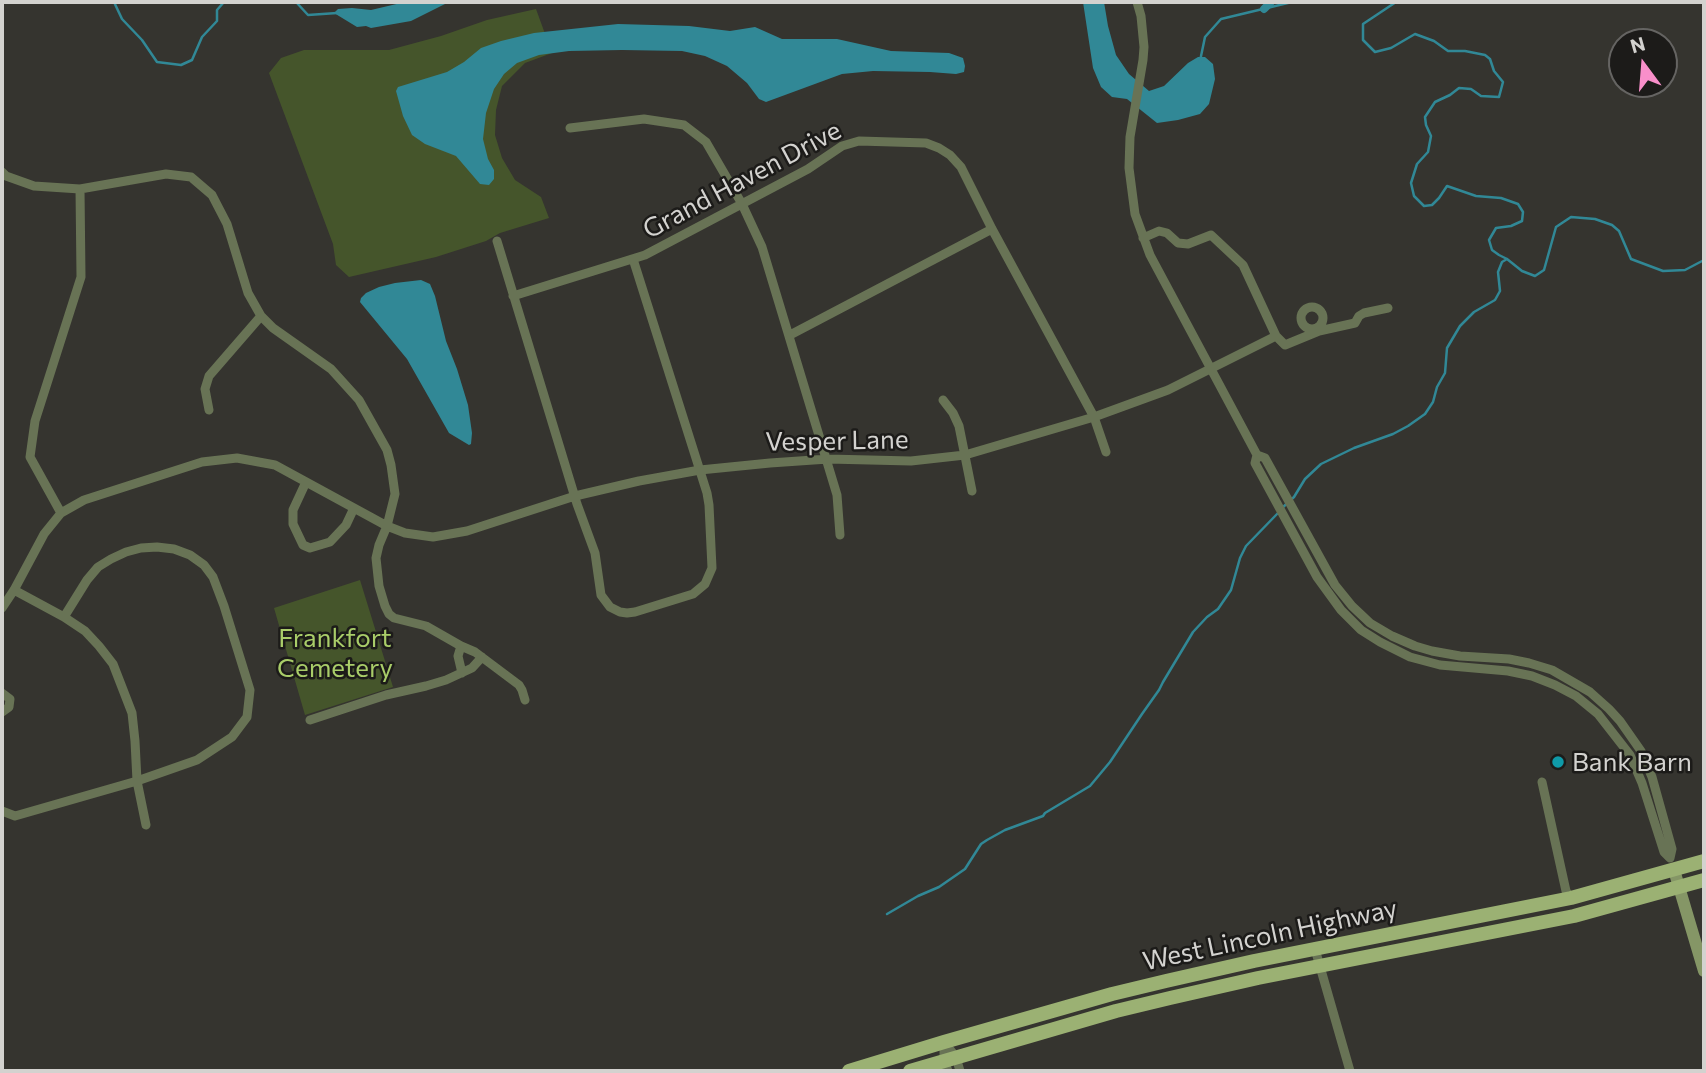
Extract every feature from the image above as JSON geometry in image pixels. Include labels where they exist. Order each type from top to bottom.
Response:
[{"type":"main road","name":"West Lincoln Highway","points":[[849,1071],[1112,994],[1254,961],[1571,898],[1672,864],[1704,861]]},
{"type":"main road","name":"West Lincoln Highway","points":[[910,1071],[952,1065],[1116,1011],[1258,978],[1574,916],[1704,880]]},
{"type":"street","points":[[1136,2],[1142,31],[1143,60],[1132,124],[1129,168],[1135,214],[1150,255],[1257,455],[1255,463],[1317,578],[1341,610],[1361,630],[1410,657],[1440,665],[1508,671],[1532,676],[1576,696],[1598,714],[1630,755],[1642,783],[1664,852],[1672,864],[1680,887],[1704,971]]},
{"type":"street","points":[[570,128],[643,119],[684,125],[706,142],[744,208],[762,247],[828,459],[837,495],[840,535]]},
{"type":"street","name":"Grand Haven Drive","points":[[513,296],[633,259],[661,247],[744,208],[842,146],[859,141],[926,144],[950,155],[961,167],[1094,417],[1106,452]]},
{"type":"street","points":[[2,172],[34,186],[80,189],[166,174],[191,177],[212,195],[227,224],[248,293],[261,316],[273,328],[331,369],[359,400],[387,450],[395,494],[379,545],[376,571],[389,614],[394,618],[426,626],[482,657],[519,685],[525,700]]},
{"type":"street","points":[[2,608],[44,534],[61,513],[30,457],[35,421],[81,276],[80,189]]},
{"type":"street","points":[[790,335],[992,229]]},
{"type":"street","points":[[1143,238],[1159,231],[1167,233],[1178,243],[1188,244],[1211,235],[1243,265],[1276,336],[1285,345],[1319,330],[1355,323],[1364,313],[1388,308]]},
{"type":"street","points":[[497,241],[576,500],[595,553],[601,595],[606,604],[614,610],[627,613],[693,594],[705,584],[712,568],[709,505],[633,259]]},
{"type":"street","points":[[209,410],[205,389],[209,376],[261,316]]},
{"type":"street","name":"Vesper Lane","points":[[61,513],[84,500],[202,462],[237,458],[275,465],[387,526],[405,533],[433,537],[467,531],[639,481],[700,470],[828,459],[911,461],[965,455],[1094,417],[1168,390],[1276,336]]},
{"type":"street","points":[[943,400],[959,426],[972,491]]},
{"type":"street","points":[[306,482],[293,510],[293,524],[303,545],[310,548],[330,542],[346,525],[354,509]]},
{"type":"street","points":[[2,811],[15,816],[197,760],[232,737],[247,717],[250,690],[224,606],[213,577],[204,565],[190,555],[173,549],[149,547],[110,559],[92,573],[64,617]]},
{"type":"street","points":[[14,590],[85,631],[113,664],[132,713],[137,780],[146,825]]},
{"type":"street","points":[[461,646],[458,661],[462,673]]},
{"type":"street","points":[[310,720],[462,673],[472,668],[482,657]]},
{"type":"street","points":[[2,694],[10,699],[9,707],[2,712]]},
{"type":"street","points":[[1542,782],[1566,891],[1571,898]]},
{"type":"street","points":[[1315,949],[1348,1071]]},
{"type":"street","points":[[944,1042],[952,1065]]},
{"type":"green space","points":[[536,9],[552,53],[525,63],[502,86],[496,110],[495,135],[502,158],[515,180],[541,197],[549,218],[436,257],[349,277],[336,265],[333,244],[269,73],[281,58],[304,50],[389,50],[487,20]]},
{"type":"green space","name":"Frankfort Cemetery","points":[[360,580],[393,687],[305,715],[274,608]]},
{"type":"water","points":[[405,2],[449,2],[411,21],[371,28],[357,27],[334,13],[338,9],[371,10]]},
{"type":"water","points":[[1083,2],[1104,2],[1116,55],[1129,74],[1149,91],[1164,86],[1188,63],[1198,57],[1205,57],[1213,64],[1215,79],[1209,104],[1200,114],[1157,123],[1127,99],[1112,97],[1101,87],[1093,68]]},
{"type":"water","points":[[618,24],[689,26],[730,31],[755,27],[782,39],[837,39],[891,51],[949,53],[963,58],[965,66],[964,72],[956,74],[873,71],[842,74],[766,102],[759,99],[747,83],[727,66],[705,56],[682,51],[569,51],[539,55],[517,63],[504,74],[494,89],[486,113],[483,139],[494,170],[494,179],[489,185],[480,184],[456,156],[425,144],[412,135],[403,116],[396,91],[398,87],[447,72],[481,48],[501,41],[534,33]]},
{"type":"water","points":[[421,280],[430,284],[435,296],[446,341],[468,405],[472,433],[469,445],[449,433],[407,359],[360,302],[366,293],[379,287]]},
{"type":"waterway","points":[[114,2],[122,19],[142,40],[157,62],[181,65],[192,60],[202,37],[217,21],[217,10],[224,2]]},
{"type":"waterway","points":[[296,2],[308,15],[337,13]]},
{"type":"waterway","points":[[1264,9],[1271,2]]},
{"type":"waterway","points":[[1200,61],[1205,37],[1221,19],[1292,2]]},
{"type":"waterway","points":[[1396,2],[1363,24],[1363,40],[1375,52],[1391,48],[1415,34],[1434,41],[1448,51],[1485,55],[1503,82],[1499,97],[1481,96],[1471,89],[1459,88],[1435,102],[1425,117],[1431,136],[1428,152],[1417,164],[1411,183],[1414,196],[1424,206],[1432,205],[1447,186],[1476,196],[1501,198],[1518,204],[1523,212],[1522,221],[1496,228],[1489,240],[1492,250],[1522,271],[1535,276],[1544,270],[1556,227],[1571,217],[1595,219],[1612,225],[1619,231],[1631,259],[1663,271],[1685,270],[1704,260]]},
{"type":"waterway","points":[[1282,508],[1321,464],[1393,434],[1425,414],[1445,373],[1447,348],[1460,326],[1474,312],[1495,300],[1500,291],[1498,272],[1502,262],[1507,259]]},
{"type":"waterway","points":[[887,914],[939,887],[965,869],[981,844],[987,840],[1005,830],[1043,816],[1090,786],[1110,762],[1159,690],[1193,632],[1218,609],[1231,590],[1246,546],[1278,513]]},
{"type":"place","name":"Bank Barn","points":[[1558,762]]}]
